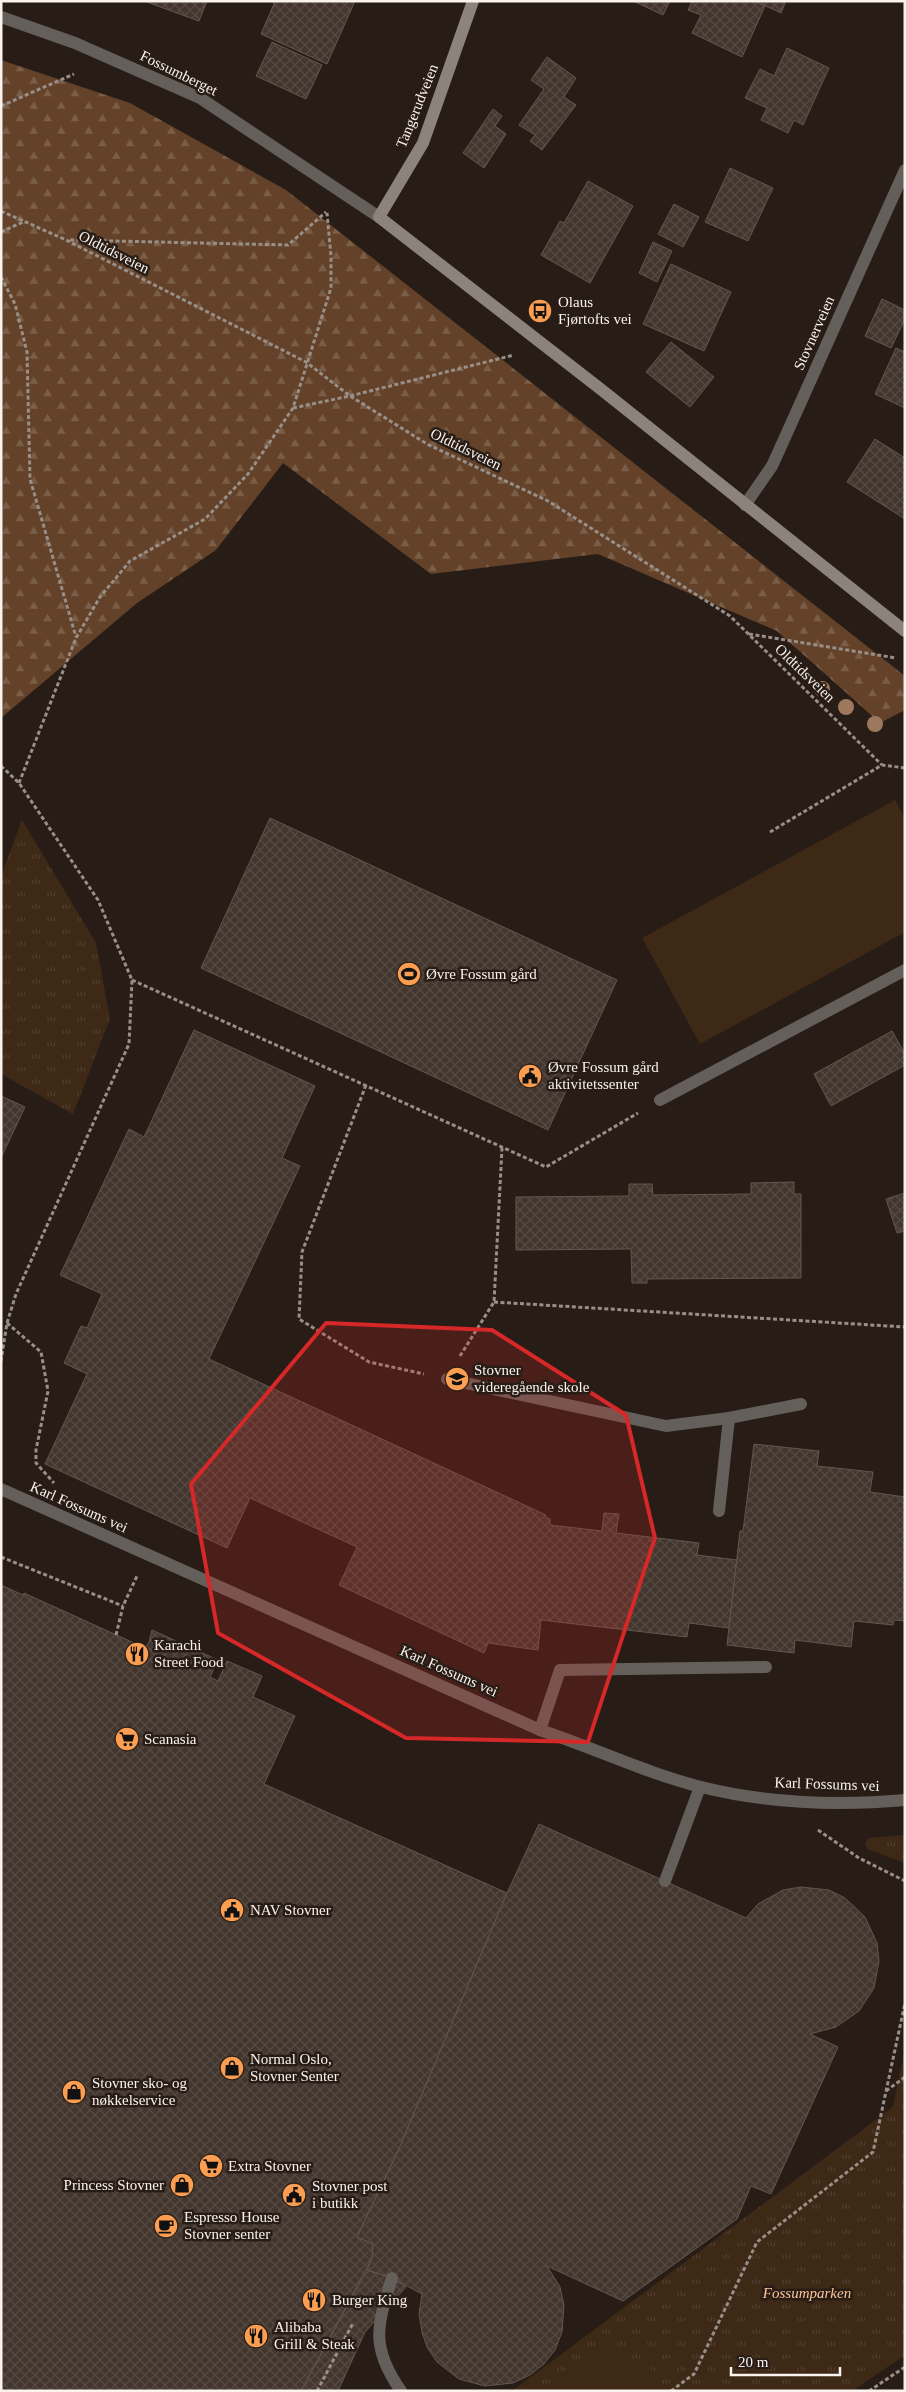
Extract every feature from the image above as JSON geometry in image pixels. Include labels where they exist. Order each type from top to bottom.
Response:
[{"type":"street","name":"Tangerudveien","points":[[379,217],[423,143],[473,1]]},
{"type":"street","name":"Fossumberget","points":[[1,17],[75,43],[200,98],[379,217]]},
{"type":"street","name":"Stovnerveien","points":[[745,505],[772,466],[905,170]]},
{"type":"street","points":[[379,217],[606,393],[905,631]]},
{"type":"street","points":[[660,1100],[905,970]]},
{"type":"street","points":[[446,1379],[666,1426],[729,1418],[801,1404]]},
{"type":"street","points":[[719,1511],[729,1418]]},
{"type":"street","name":"Karl Fossums vei","points":[[1,1490],[540,1730],[593,1748],[630,1764],[700,1787],[788,1801],[905,1800]]},
{"type":"street","points":[[540,1730],[560,1670],[766,1667]]},
{"type":"street","points":[[665,1880],[700,1787]]},
{"type":"street","points":[[392,2278],[379,2320],[381,2354],[402,2391]]},
{"type":"path","points":[[1,106],[74,74]]},
{"type":"path","name":"Oldtidsveien","points":[[1,211],[66,240],[306,362],[350,396],[426,444],[548,501],[730,616],[882,765]]},
{"type":"path","points":[[19,783],[76,638],[100,597],[130,561],[205,518],[248,474],[293,408],[331,288],[331,256],[327,212],[288,245],[66,240]]},
{"type":"path","points":[[1,232],[24,221]]},
{"type":"path","points":[[1,277],[15,304],[27,352],[30,479],[76,638]]},
{"type":"path","points":[[293,408],[350,396],[514,355]]},
{"type":"path","points":[[748,634],[896,658]]},
{"type":"path","points":[[770,832],[882,765],[905,768]]},
{"type":"path","points":[[1,766],[19,783],[98,900],[132,980],[129,1044],[16,1294],[6,1322],[1,1361]]},
{"type":"path","points":[[132,980],[546,1167],[660,1100]]},
{"type":"path","points":[[366,1085],[302,1252],[299,1319],[370,1362],[446,1379],[494,1302],[502,1148]]},
{"type":"path","points":[[494,1302],[905,1326]]},
{"type":"path","points":[[6,1322],[41,1352],[48,1391],[36,1450],[36,1463],[46,1476],[62,1490],[67,1519]]},
{"type":"path","points":[[116,1635],[123,1606],[147,1556]]},
{"type":"path","points":[[1,1557],[123,1606]]},
{"type":"path","points":[[818,1830],[859,1858],[905,1881]]},
{"type":"path","points":[[671,2391],[694,2374],[757,2242],[873,2152],[905,2003]]},
{"type":"path","points":[[886,2091],[905,2077]]},
{"type":"path","points":[[317,2391],[356,2316]]},
{"type":"path","points":[[869,2391],[905,2366]]},
{"type":"highlighted area","points":[[326,1323],[492,1330],[626,1415],[655,1538],[588,1742],[406,1738],[218,1633],[191,1484]]},
{"type":"green space","points":[[1,60],[130,103],[286,190],[905,676],[905,710],[880,723],[777,631],[598,554],[431,574],[283,463],[216,550],[137,603],[1,718]]},
{"type":"green space","points":[[895,800],[905,818],[905,932],[700,1044],[642,938]]},
{"type":"green space","points":[[22,820],[96,943],[110,1019],[73,1114],[1,1074],[1,876]]},
{"type":"green space","points":[[905,1835],[905,1863],[867,1849],[865,1844],[869,1838]]},
{"type":"green space","name":"Fossumparken","points":[[905,2049],[905,2355],[852,2391],[512,2391],[893,2107]]},
{"type":"green space","points":[[599,2346],[657,2373],[634,2391],[542,2391]]},
{"type":"building","points":[[144,1],[207,1],[199,21]]},
{"type":"building","points":[[272,1],[355,1],[327,64],[261,34],[274,4]]},
{"type":"building","points":[[633,1],[670,1],[663,15]]},
{"type":"building","points":[[692,1],[754,1],[765,6],[742,57],[692,33],[701,15],[688,10]]},
{"type":"building","points":[[755,1],[786,1],[781,13]]},
{"type":"building","points":[[272,42],[322,65],[306,99],[256,76]]},
{"type":"building","points":[[787,48],[829,68],[803,125],[794,120],[788,133],[761,120],[767,108],[745,98],[760,69],[774,76]]},
{"type":"building","points":[[547,57],[576,78],[564,97],[576,105],[542,150],[530,141],[535,135],[519,125],[544,89],[531,80]]},
{"type":"building","points":[[493,109],[502,116],[495,126],[506,134],[484,168],[463,153]]},
{"type":"building","points":[[730,168],[773,188],[748,241],[705,222]]},
{"type":"building","points":[[588,181],[633,206],[590,283],[541,255],[560,221],[564,223]]},
{"type":"building","points":[[674,204],[699,217],[683,247],[658,234]]},
{"type":"building","points":[[653,242],[672,251],[657,282],[639,273]]},
{"type":"building","points":[[671,264],[731,292],[704,351],[643,324]]},
{"type":"building","points":[[882,299],[905,310],[905,319],[891,348],[865,336]]},
{"type":"building","points":[[671,342],[714,377],[690,407],[646,372]]},
{"type":"building","points":[[896,348],[905,352],[905,408],[875,394]]},
{"type":"building","points":[[875,439],[905,458],[905,519],[847,482]]},
{"type":"building","name":"Øvre Fossum gård","points":[[270,818],[617,980],[548,1130],[201,968]]},
{"type":"building","points":[[194,1030],[315,1086],[282,1158],[300,1166],[209,1359],[546,1515],[545,1517],[550,1519],[550,1525],[602,1531],[604,1513],[619,1514],[616,1533],[699,1543],[697,1555],[737,1560],[729,1628],[689,1623],[687,1637],[541,1620],[538,1650],[488,1643],[484,1653],[339,1585],[357,1547],[250,1498],[227,1548],[45,1464],[87,1374],[64,1363],[81,1326],[87,1328],[102,1294],[60,1275],[129,1129],[144,1137]]},
{"type":"building","points":[[892,1031],[905,1054],[905,1065],[831,1106],[814,1074]]},
{"type":"building","points":[[1,1096],[25,1107],[1,1158]]},
{"type":"building","points":[[794,1182],[794,1194],[801,1194],[801,1278],[647,1279],[647,1283],[632,1283],[631,1249],[516,1250],[516,1197],[629,1196],[629,1184],[652,1184],[653,1195],[751,1194],[751,1183]]},
{"type":"building","points":[[905,1193],[905,1231],[897,1233],[886,1199]]},
{"type":"building","points":[[754,1444],[819,1451],[817,1466],[873,1472],[870,1492],[905,1497],[905,1621],[894,1620],[893,1625],[854,1621],[851,1647],[795,1640],[794,1653],[727,1645],[740,1531],[743,1531]]},
{"type":"building","points":[[1,1585],[23,1595],[24,1593],[145,1648],[149,1642],[152,1630],[218,1660],[210,1677],[218,1681],[227,1661],[262,1676],[253,1697],[295,1716],[264,1784],[507,1893],[398,2151],[357,2237],[373,2244],[372,2258],[301,2391],[1,2391]]},
{"type":"building","points":[[539,1824],[746,1918],[758,1904],[783,1890],[801,1887],[829,1890],[845,1898],[865,1917],[877,1943],[879,1961],[874,1988],[859,2011],[836,2027],[810,2034],[838,2047],[771,2194],[751,2186],[737,2219],[623,2301],[547,2266],[560,2287],[564,2305],[562,2332],[555,2350],[544,2364],[530,2375],[513,2383],[485,2386],[459,2379],[437,2362],[427,2347],[422,2332],[419,2314],[422,2294],[392,2278],[367,2270],[372,2258],[373,2244],[357,2237],[398,2151],[507,1893]]},
{"type":"building","points":[[367,2270],[392,2278],[406,2287],[365,2332],[338,2391],[301,2391]]},
{"type":"place","name":"Olaus Fjørtofts vei","points":[[540,311]]},
{"type":"place","name":"Øvre Fossum gård","points":[[409,974]]},
{"type":"place","name":"Øvre Fossum gård aktivitetssenter","points":[[530,1076]]},
{"type":"place","name":"Stovner videregående skole","points":[[457,1379]]},
{"type":"place","name":"Karachi Street Food","points":[[137,1654]]},
{"type":"place","name":"Scanasia","points":[[127,1739]]},
{"type":"place","name":"NAV Stovner","points":[[232,1910]]},
{"type":"place","name":"Normal Oslo, Stovner Senter","points":[[232,2068]]},
{"type":"place","name":"Stovner sko- og nøkkelservice","points":[[74,2092]]},
{"type":"place","name":"Extra Stovner","points":[[211,2166]]},
{"type":"place","name":"Princess Stovner","points":[[182,2185]]},
{"type":"place","name":"Stovner post i butikk","points":[[294,2195]]},
{"type":"place","name":"Espresso House Stovner senter","points":[[166,2226]]},
{"type":"place","name":"Burger King","points":[[314,2300]]},
{"type":"place","name":"Alibaba Grill & Steak","points":[[256,2336]]}]
